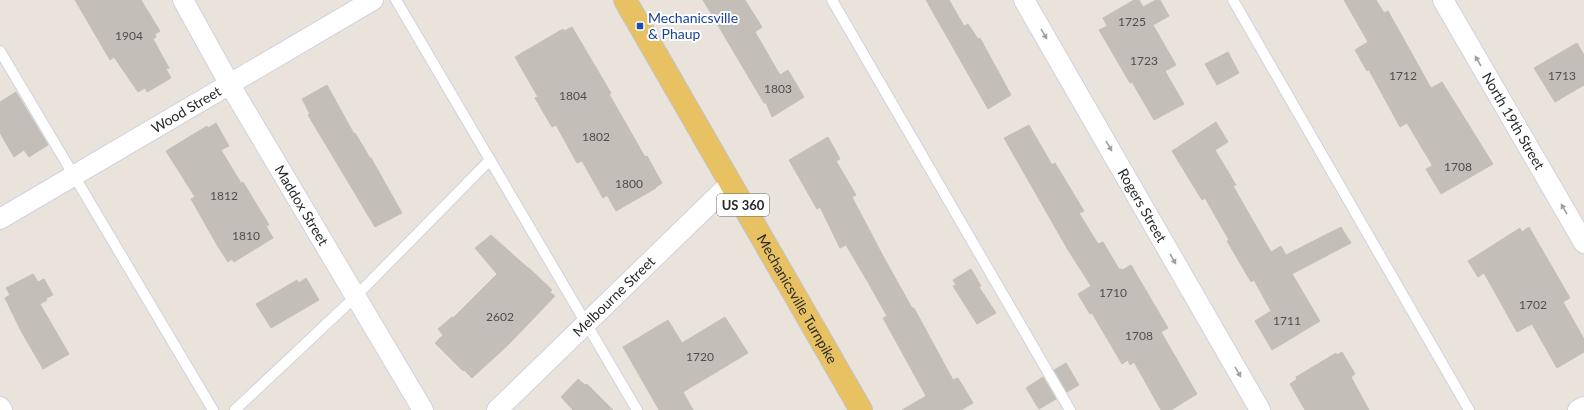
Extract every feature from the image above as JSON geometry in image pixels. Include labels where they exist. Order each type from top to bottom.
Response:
[{"type":"main road","name":"Mechanicsville Turnpike","points":[[625,0],[861,410]]},
{"type":"street","name":"Maddox Street","points":[[183,0],[230,85],[423,410]]},
{"type":"street","name":"Wood Street","points":[[0,219],[373,0]]},
{"type":"street","name":"Rogers Street","points":[[1024,0],[1260,410]]},
{"type":"street","name":"North 19th Street","points":[[1443,0],[1584,243]]},
{"type":"street","name":"Melbourne Street","points":[[497,410],[731,183]]},
{"type":"street","points":[[1578,410],[1584,407]]},
{"type":"lane","points":[[396,0],[638,410]]},
{"type":"lane","points":[[832,0],[1070,410]]},
{"type":"lane","points":[[1233,0],[1469,410]]},
{"type":"lane","points":[[0,51],[213,410]]},
{"type":"lane","points":[[235,410],[355,297],[490,160]]},
{"type":"building","points":[[75,0],[141,0],[160,31],[155,34],[156,37],[153,39],[169,68],[166,69],[171,78],[147,92],[145,88],[138,92],[114,57],[110,60]]},
{"type":"building","points":[[703,0],[745,0],[762,27],[755,32],[780,75],[788,70],[804,97],[772,117],[766,103],[764,103]]},
{"type":"building","points":[[926,0],[949,0],[964,26],[968,24],[978,39],[980,38],[1011,95],[988,109]]},
{"type":"building","points":[[1134,0],[1139,0],[1143,7],[1156,0],[1160,0],[1169,16],[1153,25],[1176,65],[1165,71],[1184,104],[1154,120],[1099,30],[1107,26],[1103,18]]},
{"type":"building","points":[[1344,0],[1376,0],[1384,13],[1388,11],[1431,88],[1442,82],[1493,164],[1441,194],[1426,169],[1432,166],[1431,163],[1407,123],[1400,127],[1369,70],[1367,71],[1355,50],[1368,42]]},
{"type":"building","points":[[572,27],[611,93],[609,94],[645,157],[647,156],[662,183],[616,211],[607,195],[603,198],[582,161],[577,163],[556,125],[552,127],[535,98],[538,97],[515,57],[563,29],[564,31]]},
{"type":"building","points":[[1577,43],[1584,55],[1584,85],[1555,102],[1534,68]]},
{"type":"building","points":[[1228,52],[1239,73],[1217,85],[1205,64]]},
{"type":"building","points":[[327,85],[354,134],[355,133],[371,158],[402,213],[375,227],[308,115],[310,114],[302,99]]},
{"type":"building","points":[[16,92],[48,145],[29,157],[24,150],[14,157],[0,133],[0,102]]},
{"type":"building","points":[[1216,122],[1228,142],[1215,150],[1236,185],[1233,186],[1271,252],[1281,246],[1286,255],[1341,227],[1351,243],[1292,274],[1320,321],[1272,350],[1255,321],[1271,311],[1254,280],[1251,282],[1227,241],[1229,240],[1205,198],[1202,200],[1172,151]]},
{"type":"building","points":[[216,123],[229,146],[221,150],[241,183],[243,182],[269,225],[266,226],[273,238],[234,262],[232,259],[228,262],[217,245],[191,199],[195,197],[166,151],[207,126],[208,128]]},
{"type":"building","points":[[1029,125],[1052,165],[1055,163],[1084,211],[1079,213],[1098,244],[1103,242],[1119,269],[1122,270],[1131,265],[1168,328],[1161,332],[1197,394],[1171,410],[1161,410],[1134,362],[1130,365],[1128,360],[1122,364],[1092,313],[1090,314],[1078,294],[1091,286],[1068,250],[1004,138]]},
{"type":"building","points":[[828,137],[840,159],[836,161],[856,195],[852,197],[883,256],[912,308],[914,308],[953,380],[958,378],[973,403],[961,410],[902,410],[926,396],[883,318],[887,316],[869,284],[846,245],[840,248],[820,207],[817,209],[789,160]]},
{"type":"building","points":[[1529,227],[1570,298],[1563,302],[1584,339],[1584,352],[1557,368],[1532,324],[1517,332],[1484,273],[1478,277],[1468,261],[1520,228],[1522,232]]},
{"type":"building","points":[[491,235],[529,268],[552,290],[550,292],[555,296],[508,345],[472,378],[435,343],[443,335],[438,329],[452,317],[453,318],[497,274],[475,248]]},
{"type":"building","points":[[971,269],[981,286],[979,287],[996,313],[977,324],[953,286],[956,285],[953,280]]},
{"type":"building","points":[[33,274],[38,282],[44,279],[53,295],[46,298],[47,300],[40,304],[69,354],[43,369],[21,331],[5,298],[10,295],[6,288]]},
{"type":"building","points":[[306,278],[319,300],[271,328],[256,304],[297,280],[299,283]]},
{"type":"building","points":[[725,317],[748,353],[683,392],[693,410],[659,410],[623,347],[668,320],[682,343]]},
{"type":"building","points":[[1342,352],[1355,374],[1351,377],[1369,410],[1305,410],[1290,384],[1297,379],[1296,377],[1336,353],[1337,355]]},
{"type":"building","points":[[1066,363],[1079,385],[1067,392],[1054,370]]},
{"type":"building","points":[[1043,377],[1056,399],[1039,409],[1026,388]]},
{"type":"building","points":[[578,379],[585,385],[587,384],[613,410],[573,410],[561,397]]},
{"type":"place","name":"Mechanicsville & Phaup","points":[[640,26]]}]
